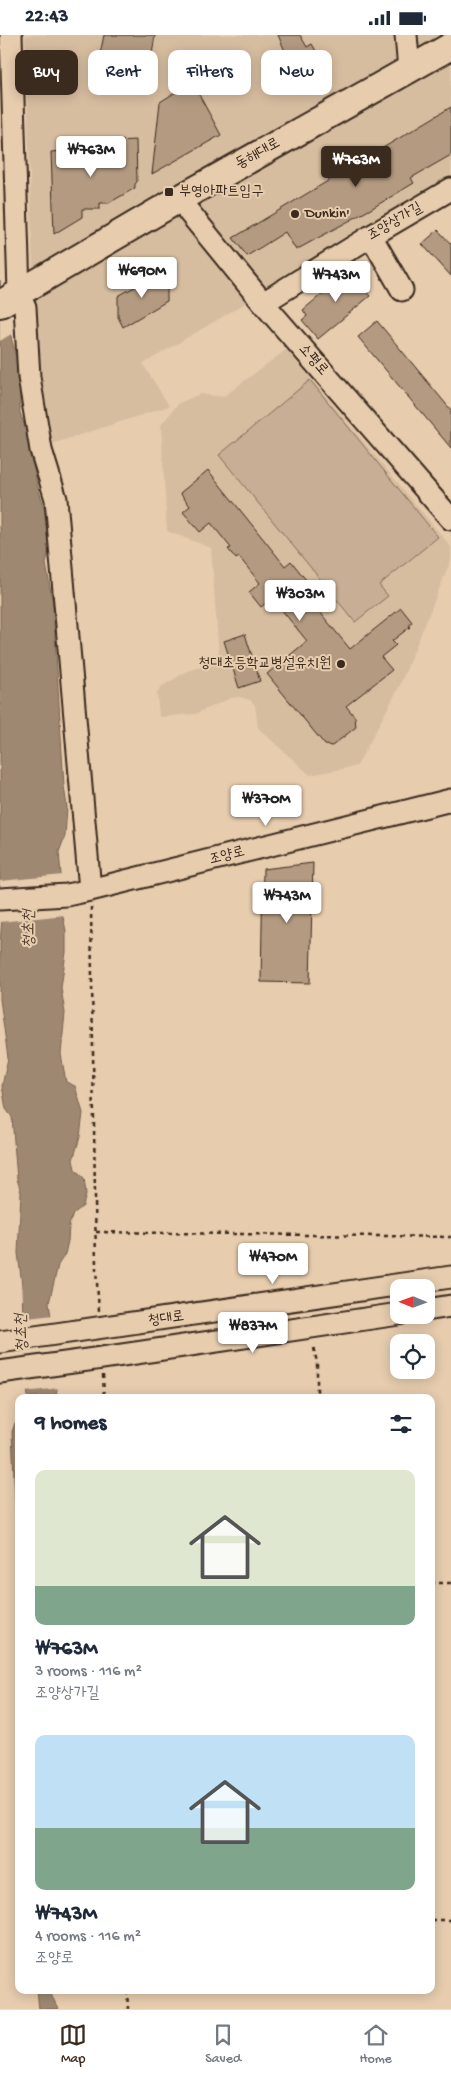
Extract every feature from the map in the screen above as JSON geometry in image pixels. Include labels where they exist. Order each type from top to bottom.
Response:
[{"type":"main road","name":"동해대로","points":[[13,305],[451,46]]},
{"type":"main road","name":"동해대로","points":[[184,205],[451,64]]},
{"type":"street","points":[[11,35],[13,305],[41,450],[56,499],[90,890]]},
{"type":"street","points":[[406,35],[409,70]]},
{"type":"street","name":"조양상가길","points":[[263,303],[451,189]]},
{"type":"street","name":"소평로","points":[[184,205],[263,303],[451,519]]},
{"type":"street","points":[[371,236],[402,290]]},
{"type":"street","name":"조양로","points":[[0,899],[67,895],[90,890],[451,799]]},
{"type":"street","name":"청대로","points":[[0,1342],[451,1277]]},
{"type":"street","points":[[435,1309],[451,1306]]},
{"type":"street","name":"청대로","points":[[0,1372],[102,1359],[390,1315]]},
{"type":"path","points":[[90,890],[96,1232],[100,1329]]},
{"type":"path","points":[[96,1232],[451,1237]]},
{"type":"path","points":[[314,1348],[317,1363],[317,1394]]},
{"type":"path","points":[[102,1359],[104,1394]]},
{"type":"path","points":[[435,1583],[451,1583]]},
{"type":"path","points":[[435,1920],[451,1920]]},
{"type":"path","points":[[127,1994],[128,2009]]},
{"type":"shaded area","points":[[451,35],[451,181],[143,364],[169,406],[49,445],[35,328],[27,95],[78,95],[78,50],[25,50],[25,36]]},
{"type":"shaded area","points":[[287,349],[451,547],[451,560],[400,685],[357,766],[310,775],[258,728],[255,705],[250,700],[239,697],[231,698],[195,714],[159,717],[157,693],[161,687],[187,671],[201,667],[219,656],[211,548],[167,531],[161,425],[179,403],[200,394],[223,397]]},
{"type":"shaded area","points":[[310,380],[438,537],[379,585],[388,596],[355,622],[219,455]]},
{"type":"water","name":"청초천","points":[[0,281],[1,294],[20,375],[20,413],[27,432],[37,484],[44,507],[49,548],[46,564],[53,604],[64,786],[67,807],[65,836],[59,852],[62,886],[61,907],[66,931],[66,952],[61,988],[65,1013],[61,1054],[66,1082],[75,1086],[83,1113],[80,1137],[73,1160],[75,1169],[84,1178],[86,1194],[83,1206],[73,1214],[69,1225],[65,1254],[58,1265],[49,1303],[59,1372],[56,1394],[28,1394],[24,1353],[22,1285],[18,1253],[21,1192],[17,1179],[12,1117],[6,1109],[2,1086],[8,1058],[0,999],[0,943],[3,905],[0,883]]},
{"type":"water","points":[[15,1423],[15,1499],[12,1432]]},
{"type":"water","points":[[37,1994],[52,1994],[59,2009],[39,2009]]},
{"type":"pier","points":[[0,291],[13,333],[0,341]]},
{"type":"pier","points":[[63,875],[65,915],[0,922],[0,881]]},
{"type":"pier","points":[[53,1315],[61,1372],[60,1388],[25,1392],[25,1365],[21,1354],[20,1319]]},
{"type":"building","points":[[104,35],[155,35],[153,50],[101,50]]},
{"type":"building","points":[[278,35],[300,35],[307,47],[312,44],[315,50],[285,50]]},
{"type":"building","points":[[171,95],[199,95],[221,135],[152,174],[160,102]]},
{"type":"building","points":[[451,107],[451,155],[411,178],[414,183],[296,250],[285,232],[247,256],[233,238]]},
{"type":"building","points":[[136,140],[137,182],[135,188],[109,203],[100,203],[100,209],[82,209],[82,217],[54,234],[51,152],[71,150],[71,143]]},
{"type":"building","points":[[438,230],[451,244],[451,276],[422,244]]},
{"type":"building","points":[[350,270],[355,275],[359,271],[371,286],[366,291],[370,296],[318,339],[302,320],[307,316],[303,310]]},
{"type":"building","points":[[163,271],[167,278],[167,301],[123,327],[118,317],[118,296]]},
{"type":"building","points":[[377,321],[451,410],[451,448],[358,337]]},
{"type":"building","points":[[208,470],[285,566],[291,561],[326,605],[319,611],[350,649],[401,608],[412,622],[410,627],[392,641],[396,645],[381,657],[392,670],[346,706],[355,717],[356,727],[332,746],[325,745],[267,674],[307,641],[272,598],[261,607],[249,592],[260,583],[239,557],[236,559],[228,549],[231,548],[211,523],[200,532],[183,512],[190,506],[180,493]]},
{"type":"building","points":[[245,634],[260,681],[239,688],[224,641]]},
{"type":"building","points":[[313,863],[310,983],[261,982],[263,869]]},
{"type":"place","name":"부영아파트입구","points":[[169,192]]},
{"type":"place","name":"Dunkin'","points":[[295,214]]},
{"type":"place","name":"청대초등학교병설유치원","points":[[341,664]]}]
